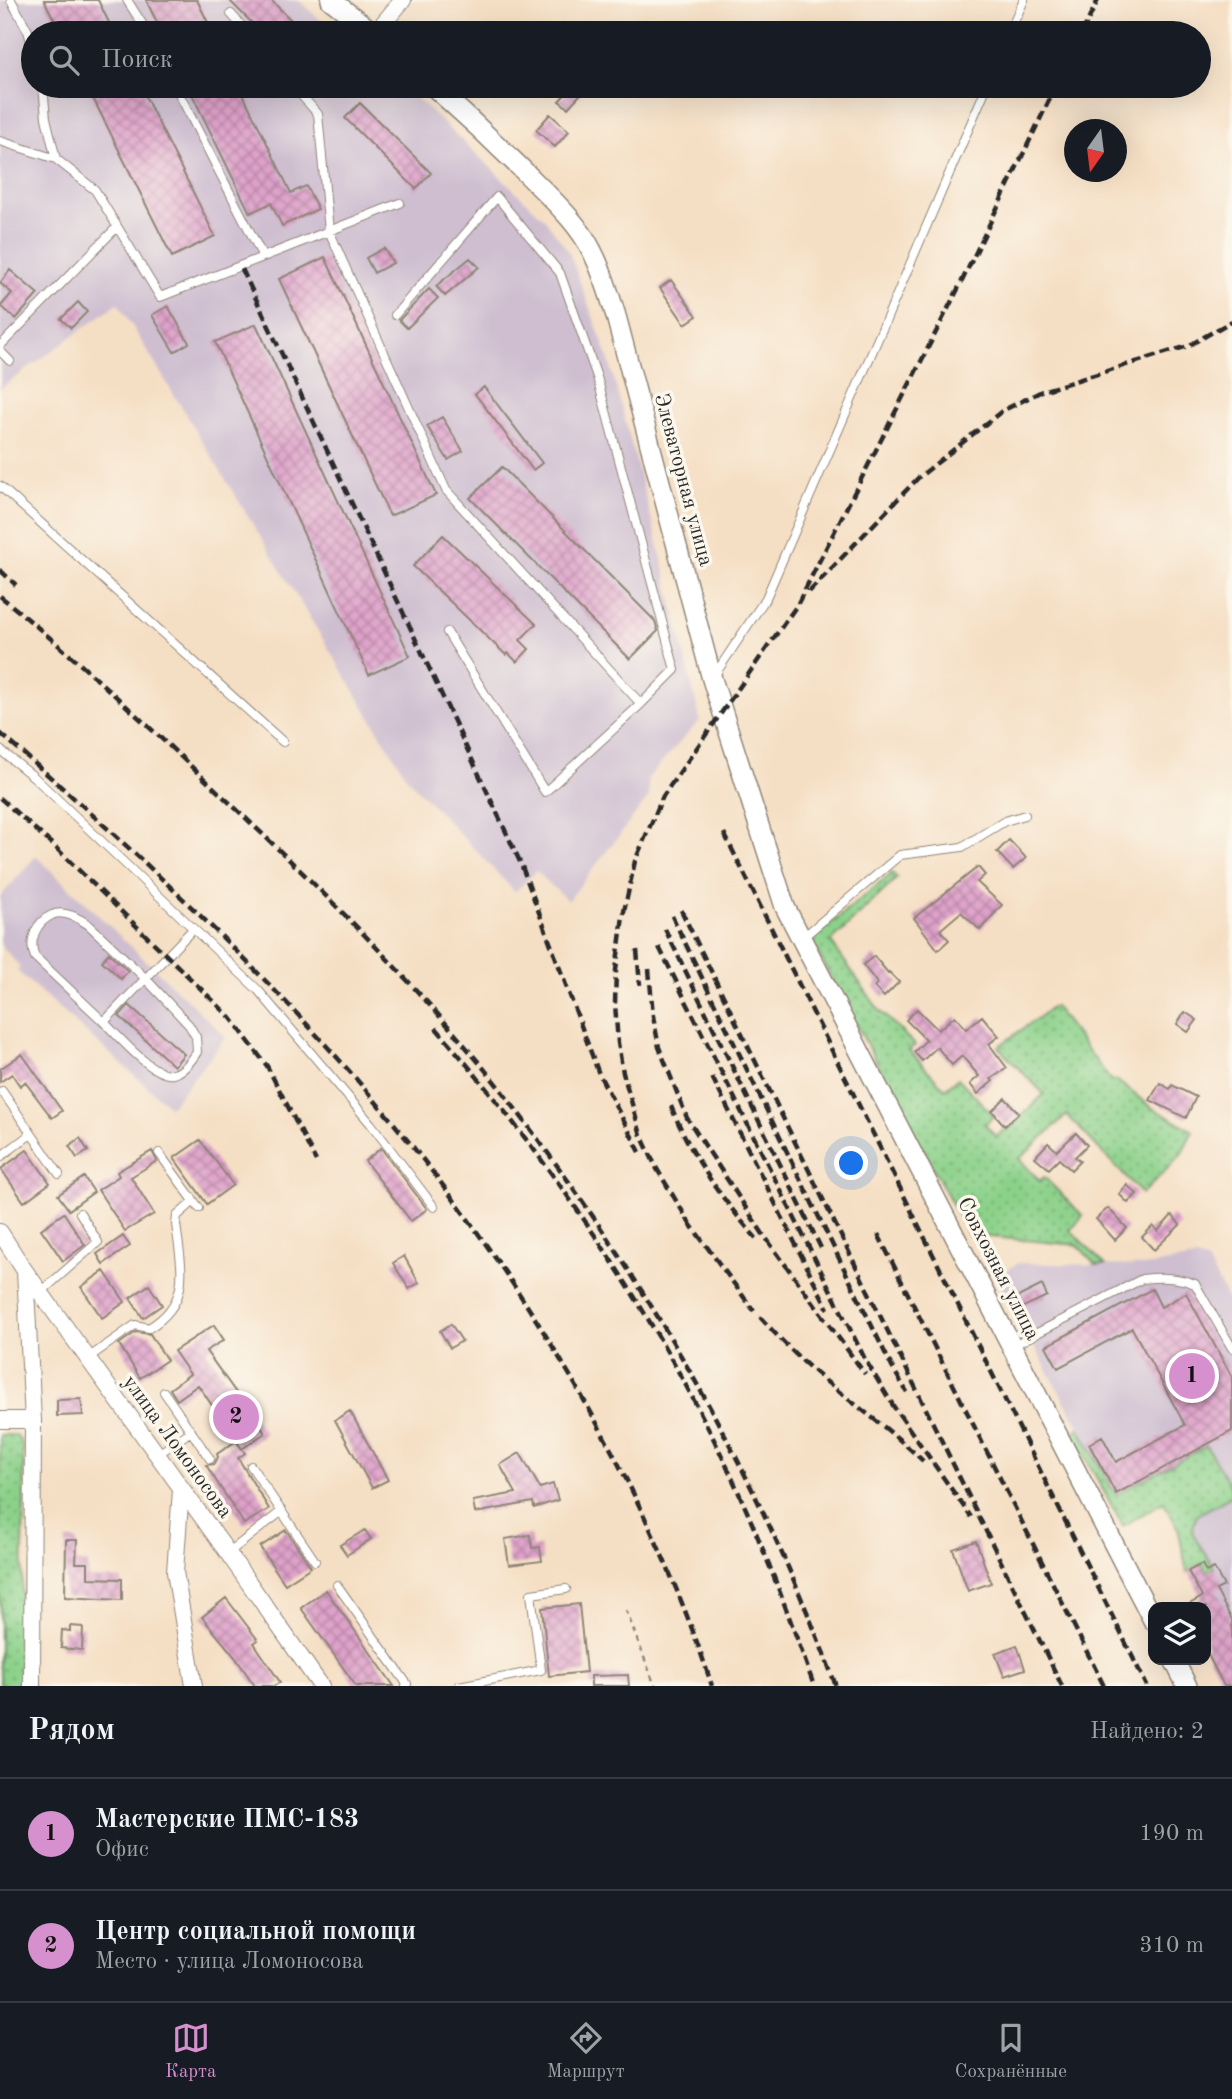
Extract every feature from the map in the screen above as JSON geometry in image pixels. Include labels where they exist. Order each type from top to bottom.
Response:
[{"type":"street","points":[[331,0],[359,21]]},
{"type":"street","points":[[385,21],[403,0]]},
{"type":"street","name":"Элеваторная улица","points":[[447,98],[561,209],[578,228],[592,250],[616,316],[712,679],[785,907],[800,939]]},
{"type":"street","name":"Совхозная улица","points":[[800,939],[1148,1610]]},
{"type":"street","name":"улица Ломоносова","points":[[0,1232],[25,1271],[321,1686]]},
{"type":"street","points":[[25,1271],[33,1420],[32,1686]]},
{"type":"street","points":[[0,1420],[33,1420]]},
{"type":"street","points":[[181,1490],[176,1572],[194,1686]]},
{"type":"street","points":[[1176,1665],[1187,1686]]},
{"type":"lane","points":[[11,0],[23,21]]},
{"type":"lane","points":[[127,0],[140,21]]},
{"type":"lane","points":[[1014,21],[1024,0]]},
{"type":"lane","points":[[231,14],[237,21]]},
{"type":"lane","points":[[44,98],[56,159]]},
{"type":"lane","points":[[180,98],[262,257]]},
{"type":"lane","points":[[303,98],[317,114],[329,231],[446,490],[641,704]]},
{"type":"lane","points":[[712,679],[766,598],[982,98]]},
{"type":"lane","points":[[0,141],[56,159],[95,190],[160,297],[400,202]]},
{"type":"lane","points":[[396,315],[497,197],[561,273],[597,377],[675,670],[545,792],[447,632]]},
{"type":"lane","points":[[10,360],[0,349],[117,227]]},
{"type":"lane","points":[[0,486],[283,742]]},
{"type":"lane","points":[[0,750],[34,777],[258,990],[371,1124],[434,1207]]},
{"type":"lane","points":[[800,939],[900,855],[961,847],[1005,821],[1025,815]]},
{"type":"lane","points":[[52,914],[80,919],[145,978],[194,1031],[198,1045],[193,1058],[172,1075],[153,1069],[35,957],[32,950],[34,933],[52,914]]},
{"type":"lane","points":[[104,1022],[193,929]]},
{"type":"lane","points":[[2,1091],[59,1174]]},
{"type":"lane","points":[[0,1157],[31,1133]]},
{"type":"lane","points":[[88,1358],[135,1325],[149,1328],[166,1317],[180,1293],[177,1216],[197,1204],[159,1153]]},
{"type":"lane","points":[[41,1292],[98,1242],[80,1213]]},
{"type":"lane","points":[[1012,1346],[1142,1279],[1160,1277],[1180,1278],[1195,1284],[1232,1348]]},
{"type":"lane","points":[[164,1392],[210,1459]]},
{"type":"lane","points":[[157,1455],[191,1431]]},
{"type":"lane","points":[[251,1466],[315,1561]]},
{"type":"lane","points":[[228,1553],[282,1511]]},
{"type":"lane","points":[[337,1585],[406,1686]]},
{"type":"lane","points":[[458,1686],[541,1670],[531,1594],[566,1590]]},
{"type":"path","points":[[626,1610],[655,1686]]},
{"type":"shaded area","points":[[0,0],[298,0],[322,21],[21,21],[21,98],[417,98],[544,218],[569,252],[608,357],[662,559],[700,720],[648,778],[649,797],[568,901],[536,871],[515,892],[408,779],[118,303],[0,389]]},
{"type":"shaded area","points":[[36,856],[226,1037],[170,1107],[17,971],[20,967],[0,944],[0,897]]},
{"type":"shaded area","points":[[1196,1258],[1207,1261],[1232,1307],[1232,1685],[1224,1686],[1211,1661],[1211,1602],[1193,1602],[1202,1597],[1188,1571],[1190,1570],[1165,1468],[1116,1494],[996,1277],[1018,1263],[1144,1266]]},
{"type":"green space","points":[[892,873],[897,878],[831,942],[879,1010],[915,1045],[909,1050],[945,1089],[958,1078],[994,1116],[985,1124],[996,1137],[1006,1128],[1008,1130],[1044,1094],[998,1047],[1054,1006],[1112,1082],[1116,1080],[1151,1107],[1193,1131],[1180,1156],[1142,1194],[1067,1115],[1019,1159],[1040,1181],[1044,1177],[1083,1216],[1070,1230],[1105,1265],[1095,1265],[1078,1245],[969,1235],[811,940]]},
{"type":"green space","points":[[1079,1428],[1116,1494],[1206,1446],[1232,1488],[1232,1496],[1197,1515],[1192,1532],[1214,1568],[1206,1572],[1202,1564],[1187,1572],[1178,1527],[1163,1502],[1123,1526],[1072,1433]]},
{"type":"green space","points":[[0,1435],[16,1435],[23,1448],[20,1686],[0,1686]]},
{"type":"building","points":[[44,0],[98,0],[108,21],[55,21]]},
{"type":"building","points":[[146,0],[197,0],[207,21],[156,21]]},
{"type":"building","points":[[229,0],[271,0],[292,21],[250,21]]},
{"type":"building","points":[[93,98],[146,98],[215,236],[172,257]]},
{"type":"building","points":[[194,98],[245,98],[291,193],[306,186],[318,209],[282,226],[271,203],[250,213]]},
{"type":"building","points":[[562,98],[577,98],[568,108],[559,101]]},
{"type":"building","points":[[360,103],[431,173],[416,189],[345,118]]},
{"type":"building","points":[[550,114],[569,131],[555,147],[536,130]]},
{"type":"building","points":[[384,248],[393,263],[374,273],[366,258]]},
{"type":"building","points":[[325,257],[436,495],[390,516],[279,279]]},
{"type":"building","points":[[470,258],[479,267],[445,296],[436,286]]},
{"type":"building","points":[[10,270],[38,294],[16,319],[1,306],[12,293],[0,283]]},
{"type":"building","points":[[671,280],[697,316],[685,324],[660,288]]},
{"type":"building","points":[[429,289],[438,298],[407,328],[399,320]]},
{"type":"building","points":[[78,302],[87,312],[71,328],[61,319]]},
{"type":"building","points":[[168,306],[189,343],[174,352],[152,315]]},
{"type":"building","points":[[256,324],[410,656],[369,675],[215,342]]},
{"type":"building","points":[[484,387],[542,463],[533,470],[475,394]]},
{"type":"building","points":[[442,417],[463,451],[448,460],[427,426]]},
{"type":"building","points":[[502,467],[655,621],[658,631],[630,659],[470,498]]},
{"type":"building","points":[[443,535],[536,624],[520,640],[529,649],[517,662],[508,653],[506,655],[413,566]]},
{"type":"building","points":[[1009,840],[1026,858],[1013,869],[997,852]]},
{"type":"building","points":[[978,867],[985,875],[977,882],[1002,905],[980,930],[961,912],[940,930],[949,940],[938,950],[914,918]]},
{"type":"building","points":[[109,953],[128,971],[121,979],[102,961]]},
{"type":"building","points":[[874,956],[899,982],[884,997],[874,987],[877,983],[863,965]]},
{"type":"building","points":[[129,1005],[184,1054],[174,1066],[119,1016]]},
{"type":"building","points":[[917,1009],[938,1030],[955,1016],[966,1029],[982,1016],[999,1036],[989,1044],[1007,1068],[991,1079],[993,1081],[978,1094],[970,1084],[979,1076],[962,1056],[952,1065],[937,1047],[922,1061],[914,1052],[926,1040],[906,1020]]},
{"type":"building","points":[[1185,1012],[1197,1020],[1188,1032],[1177,1024]]},
{"type":"building","points":[[22,1054],[62,1111],[52,1118],[25,1082],[20,1086],[12,1074],[0,1082],[0,1069]]},
{"type":"building","points":[[1160,1083],[1170,1089],[1172,1085],[1196,1097],[1186,1118],[1150,1100]]},
{"type":"building","points":[[1005,1098],[1019,1113],[1005,1126],[992,1111]]},
{"type":"building","points":[[1076,1133],[1087,1145],[1075,1157],[1080,1161],[1071,1170],[1059,1159],[1049,1169],[1035,1157],[1048,1143],[1057,1151]]},
{"type":"building","points":[[80,1138],[88,1151],[77,1158],[69,1146]]},
{"type":"building","points":[[200,1140],[233,1185],[207,1204],[174,1158]]},
{"type":"building","points":[[381,1148],[427,1209],[411,1221],[365,1161]]},
{"type":"building","points":[[27,1150],[50,1183],[24,1202],[1,1169]]},
{"type":"building","points":[[152,1151],[157,1161],[131,1177],[154,1214],[125,1231],[98,1190],[119,1176],[117,1172]]},
{"type":"building","points":[[84,1177],[94,1192],[69,1210],[58,1195]]},
{"type":"building","points":[[1127,1185],[1137,1194],[1128,1203],[1119,1194]]},
{"type":"building","points":[[1108,1208],[1127,1228],[1115,1240],[1096,1219]]},
{"type":"building","points":[[64,1213],[85,1245],[63,1261],[41,1229]]},
{"type":"building","points":[[1172,1215],[1180,1225],[1154,1250],[1142,1237],[1153,1226],[1158,1231]]},
{"type":"building","points":[[123,1236],[130,1246],[103,1264],[97,1254]]},
{"type":"building","points":[[404,1256],[419,1283],[409,1289],[393,1263]]},
{"type":"building","points":[[104,1271],[125,1302],[102,1318],[81,1287]]},
{"type":"building","points":[[149,1285],[162,1305],[143,1318],[130,1298]]},
{"type":"building","points":[[1042,1285],[1047,1296],[1017,1310],[1012,1300]]},
{"type":"building","points":[[1152,1289],[1161,1307],[1186,1293],[1232,1377],[1232,1431],[1116,1494],[1089,1444],[1102,1436],[1116,1462],[1185,1425],[1132,1328],[1058,1368],[1046,1346]]},
{"type":"building","points":[[451,1324],[462,1341],[450,1348],[440,1331]]},
{"type":"building","points":[[214,1325],[224,1340],[206,1351],[265,1433],[242,1449],[198,1385],[177,1400],[170,1389],[190,1374],[174,1351]]},
{"type":"building","points":[[136,1332],[150,1334],[167,1360],[140,1378],[119,1344]]},
{"type":"building","points":[[81,1399],[83,1415],[57,1416],[57,1400]]},
{"type":"building","points":[[350,1411],[388,1480],[372,1488],[335,1420]]},
{"type":"building","points":[[236,1441],[245,1453],[238,1458],[269,1509],[244,1524],[206,1465],[214,1464],[217,1454]]},
{"type":"building","points":[[520,1453],[540,1488],[553,1484],[558,1500],[534,1508],[533,1502],[475,1513],[473,1501],[516,1493],[500,1465]]},
{"type":"building","points":[[286,1530],[311,1567],[285,1584],[260,1547]]},
{"type":"building","points":[[365,1530],[371,1539],[347,1555],[340,1545]]},
{"type":"building","points":[[530,1535],[532,1548],[540,1547],[542,1561],[509,1565],[505,1539]]},
{"type":"building","points":[[66,1540],[77,1540],[76,1563],[88,1563],[88,1578],[122,1579],[122,1600],[65,1597]]},
{"type":"building","points":[[976,1541],[991,1583],[968,1591],[953,1549]]},
{"type":"building","points":[[1202,1564],[1206,1572],[1214,1568],[1224,1586],[1216,1590],[1232,1620],[1232,1686],[1224,1686],[1211,1661],[1211,1602],[1193,1602],[1202,1597],[1188,1571]]},
{"type":"building","points":[[326,1590],[394,1686],[356,1686],[301,1608]]},
{"type":"building","points":[[226,1598],[258,1640],[254,1643],[280,1682],[274,1686],[255,1686],[202,1617]]},
{"type":"building","points":[[579,1604],[586,1672],[549,1676],[542,1608]]},
{"type":"building","points":[[70,1626],[83,1627],[82,1650],[61,1648],[62,1630],[70,1631]]},
{"type":"building","points":[[1017,1645],[1025,1669],[1004,1676],[995,1653]]},
{"type":"building","points":[[628,1675],[629,1686],[591,1686],[591,1676]]},
{"type":"railway","points":[[1088,21],[1098,0]]},
{"type":"railway","points":[[692,1227],[657,1169],[641,1135],[623,1073],[618,1043],[616,970],[623,916],[635,861],[663,796],[797,605],[961,283],[1050,98]]},
{"type":"railway","points":[[242,269],[521,864],[599,1074],[640,1152]]},
{"type":"railway","points":[[809,592],[918,478],[1002,411],[1042,391],[1188,346],[1232,321]]},
{"type":"railway","points":[[0,570],[16,585]]},
{"type":"railway","points":[[0,596],[135,714],[313,883],[410,983],[507,1098],[606,1236],[682,1358],[717,1421],[781,1550],[836,1686]]},
{"type":"railway","points":[[0,733],[154,871],[252,967],[346,1068],[441,1182],[534,1317],[617,1461],[685,1611],[712,1686]]},
{"type":"railway","points":[[0,798],[53,845],[231,1018],[267,1066],[316,1161]]},
{"type":"railway","points":[[724,833],[1147,1686]]},
{"type":"railway","points":[[681,910],[1062,1686]]},
{"type":"railway","points":[[672,916],[892,1367],[907,1392]]},
{"type":"railway","points":[[665,929],[821,1248]]},
{"type":"railway","points":[[659,947],[866,1361],[894,1407],[971,1517]]},
{"type":"railway","points":[[637,950],[640,985]]},
{"type":"railway","points":[[649,969],[659,1047],[687,1118],[763,1234],[865,1374]]},
{"type":"railway","points":[[436,1028],[559,1184],[597,1239],[667,1352],[699,1410],[740,1496],[774,1576],[814,1686]]},
{"type":"railway","points":[[712,1077],[828,1309]]},
{"type":"railway","points":[[671,1106],[708,1176],[756,1238]]},
{"type":"railway","points":[[688,1221],[754,1311]]},
{"type":"railway","points":[[878,1234],[1104,1686]]},
{"type":"railway","points":[[760,1317],[814,1371],[923,1461]]},
{"type":"place","name":"Мастерские ПМС-183","points":[[1192,1376]]},
{"type":"place","name":"Центр социальной помощи","points":[[236,1417]]}]
